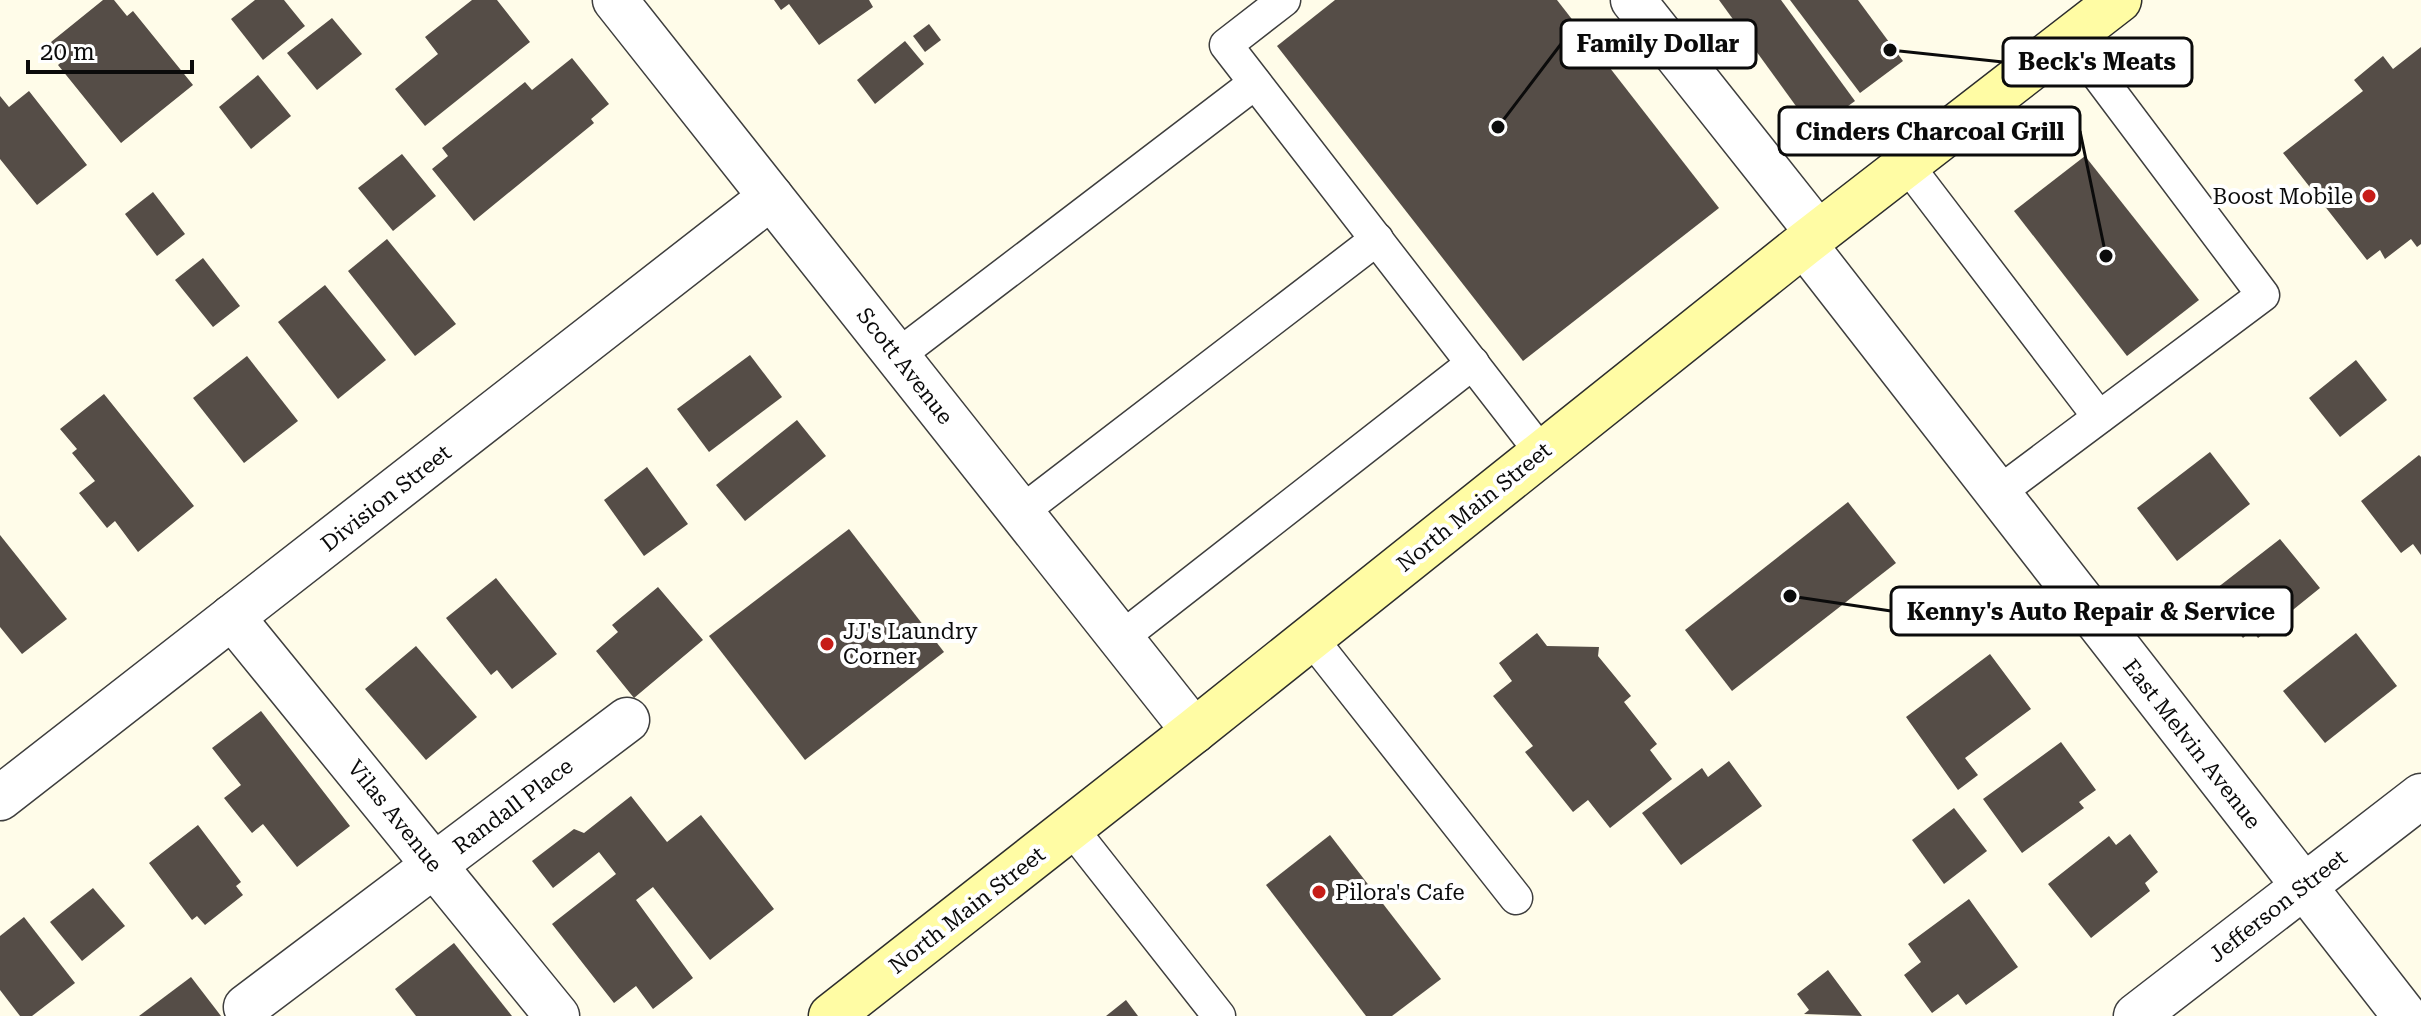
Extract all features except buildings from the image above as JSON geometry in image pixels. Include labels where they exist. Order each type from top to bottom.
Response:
[{"type":"main road","name":"North Main Street","points":[[852,1010],[1071,828],[1541,452],[2119,0]]},
{"type":"street","name":"Scott Avenue","points":[[615,0],[1194,731]]},
{"type":"street","name":"East Melvin Avenue","points":[[1633,0],[1998,493],[2405,1016]]},
{"type":"street","name":"Division Street","points":[[0,798],[771,197]]},
{"type":"street","name":"Vilas Avenue","points":[[232,617],[557,1016]]},
{"type":"street","name":"Randall Place","points":[[246,1007],[627,720]]},
{"type":"street","name":"Jefferson Street","points":[[2136,1016],[2421,796]]},
{"type":"lane","points":[[1284,0],[1226,45],[1541,452]]},
{"type":"lane","points":[[1998,493],[2263,295],[2070,38]]},
{"type":"lane","points":[[897,356],[1255,83]]},
{"type":"lane","points":[[1907,165],[2099,417]]},
{"type":"lane","points":[[1021,512],[1377,239]]},
{"type":"lane","points":[[1121,638],[1473,363]]},
{"type":"lane","points":[[1311,638],[1516,898]]},
{"type":"lane","points":[[1071,828],[1219,1016]]},
{"type":"place","name":"Beck's Meats","points":[[1890,50]]},
{"type":"place","name":"Family Dollar","points":[[1498,127]]},
{"type":"place","name":"Boost Mobile","points":[[2369,196]]},
{"type":"place","name":"Cinders Charcoal Grill","points":[[2106,256]]},
{"type":"place","name":"Kenny's Auto Repair & Service","points":[[1790,596]]},
{"type":"place","name":"JJ's Laundry Corner","points":[[827,644]]},
{"type":"place","name":"Pilora's Cafe","points":[[1319,892]]}]
